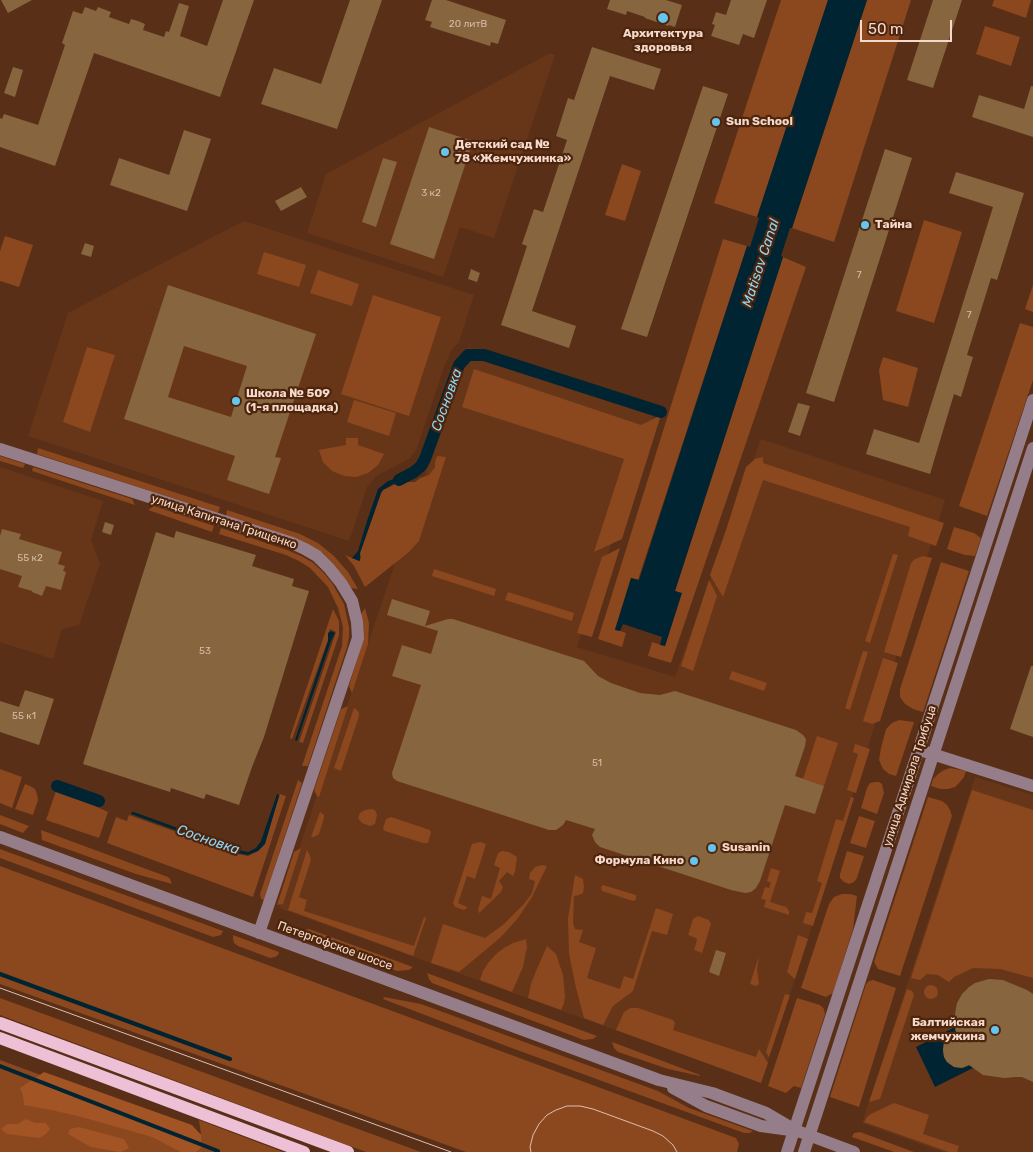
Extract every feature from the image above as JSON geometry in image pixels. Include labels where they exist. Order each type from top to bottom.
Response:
[{"type":"main road","points":[[0,1023],[348,1152]]},
{"type":"main road","points":[[0,1038],[304,1152]]},
{"type":"street","name":"улица Адмирала Трибуца","points":[[787,1152],[1033,400]]},
{"type":"street","name":"улица Адмирала Трибуца","points":[[804,1152],[1033,448]]},
{"type":"street","name":"улица Капитана Грищенко","points":[[0,449],[292,543],[316,556],[329,568],[352,601],[357,622],[358,638],[259,932]]},
{"type":"street","points":[[919,749],[1033,786]]},
{"type":"street","name":"Петергофское шоссе","points":[[0,837],[660,1080],[712,1093],[766,1113],[795,1130],[854,1152]]},
{"type":"shaded area","points":[[781,0],[828,0],[757,217],[714,203]]},
{"type":"shaded area","points":[[867,0],[911,0],[834,242],[792,228]]},
{"type":"shaded area","points":[[994,0],[1031,0],[1026,18],[992,6]]},
{"type":"shaded area","points":[[985,26],[1020,37],[1011,66],[976,54]]},
{"type":"shaded area","name":"Детский сад № 78 «Жемчужинка»","points":[[550,53],[555,55],[494,238],[460,227],[443,277],[307,233],[326,174]]},
{"type":"shaded area","points":[[622,164],[641,171],[625,221],[605,215]]},
{"type":"shaded area","points":[[924,220],[962,232],[934,323],[896,311]]},
{"type":"shaded area","name":"Школа № 509 (1-я площадка)","points":[[244,221],[474,295],[459,342],[451,351],[444,367],[416,451],[409,459],[376,476],[367,487],[349,541],[28,436],[68,313]]},
{"type":"shaded area","points":[[5,236],[33,245],[19,287],[0,281],[0,251]]},
{"type":"shaded area","points":[[723,239],[747,246],[638,580],[631,578],[615,629],[626,633],[622,647],[598,639]]},
{"type":"shaded area","points":[[264,252],[306,265],[299,287],[257,274]]},
{"type":"shaded area","points":[[783,257],[806,267],[671,663],[648,656],[652,642],[665,646],[681,594],[675,591]]},
{"type":"shaded area","points":[[318,270],[359,284],[352,306],[310,293]]},
{"type":"shaded area","points":[[1033,285],[1033,312],[1025,309]]},
{"type":"shaded area","points":[[373,295],[441,317],[409,416],[341,394]]},
{"type":"shaded area","points":[[1020,323],[1033,327],[1033,380],[987,516],[959,506]]},
{"type":"shaded area","points":[[87,347],[115,355],[90,432],[63,422]]},
{"type":"shaded area","points":[[468,347],[654,414],[577,647],[675,677],[761,439],[945,500],[761,1083],[279,908]]},
{"type":"shaded area","points":[[883,357],[918,368],[908,407],[883,400],[879,370]]},
{"type":"shaded area","points":[[474,369],[641,425],[661,415],[622,539],[594,552],[624,459],[462,407]]},
{"type":"shaded area","points":[[354,400],[396,413],[389,436],[347,422]]},
{"type":"shaded area","points":[[346,438],[358,438],[358,445],[384,454],[378,465],[368,473],[356,477],[344,476],[332,471],[323,462],[319,450],[346,445]]},
{"type":"shaded area","points":[[38,448],[220,507],[218,513],[37,454]]},
{"type":"shaded area","points":[[0,456],[25,464],[23,468],[0,461]]},
{"type":"shaded area","points":[[437,456],[446,457],[419,541],[409,552],[365,587],[354,566],[345,555],[359,561],[361,558],[360,553],[383,490],[400,482],[415,482],[429,475],[435,467]]},
{"type":"shaded area","points":[[763,457],[763,463],[944,523],[936,546],[908,536],[910,527],[763,480],[723,597],[710,575],[746,467],[755,459]]},
{"type":"shaded area","points":[[0,467],[103,501],[91,540],[100,564],[79,625],[62,629],[53,659],[0,642]]},
{"type":"shaded area","points":[[33,467],[132,499],[135,505],[32,471]]},
{"type":"shaded area","points":[[154,506],[214,526],[212,532],[148,510]]},
{"type":"shaded area","points":[[227,510],[300,534],[318,543],[334,556],[348,572],[358,589],[351,588],[323,553],[226,516]]},
{"type":"shaded area","points":[[954,527],[974,533],[981,538],[975,556],[947,549]]},
{"type":"shaded area","points":[[221,528],[287,550],[312,562],[332,583],[344,604],[349,627],[347,647],[308,766],[302,766],[342,646],[343,627],[338,608],[328,587],[310,568],[286,555],[219,534]]},
{"type":"shaded area","points":[[620,548],[592,637],[577,633],[602,557]]},
{"type":"shaded area","points":[[893,554],[898,555],[870,643],[865,641]]},
{"type":"shaded area","points":[[923,556],[932,558],[901,657],[884,652],[911,563]]},
{"type":"shaded area","points":[[941,562],[969,571],[923,712],[905,704],[900,697],[900,689]]},
{"type":"shaded area","points":[[434,569],[496,589],[494,596],[432,576]]},
{"type":"shaded area","points":[[709,580],[717,596],[693,671],[681,666]]},
{"type":"shaded area","points":[[508,592],[574,613],[572,621],[505,600]]},
{"type":"shaded area","points":[[365,608],[369,623],[368,644],[352,693],[349,686],[359,653],[361,614]]},
{"type":"shaded area","points":[[333,609],[339,621],[339,635],[303,743],[299,742],[336,632],[330,629],[328,640],[292,739],[290,737]]},
{"type":"shaded area","points":[[863,651],[868,652],[850,710],[845,708]]},
{"type":"shaded area","points":[[883,658],[898,663],[880,721],[872,724],[863,721]]},
{"type":"shaded area","points":[[732,671],[767,683],[764,691],[729,679]]},
{"type":"shaded area","points":[[348,706],[319,797],[314,790],[341,709]]},
{"type":"shaded area","points":[[354,708],[359,713],[359,716],[341,771],[334,768]]},
{"type":"shaded area","points":[[899,720],[914,722],[896,776],[889,774],[883,769],[879,760],[886,729],[892,723]]},
{"type":"shaded area","points":[[817,736],[838,743],[824,786],[803,779]]},
{"type":"shaded area","points":[[855,744],[870,749],[856,793],[847,790],[858,754],[853,752]]},
{"type":"shaded area","points":[[950,768],[966,771],[964,777],[955,787],[940,789],[931,786],[933,779],[938,774]]},
{"type":"shaded area","points":[[0,769],[22,777],[12,808],[0,803]]},
{"type":"shaded area","points":[[975,777],[1033,795],[1033,1152],[943,1152],[862,1123]]},
{"type":"shaded area","points":[[298,780],[302,783],[264,900],[261,899],[260,894]]},
{"type":"shaded area","points":[[870,783],[882,784],[884,793],[877,814],[861,808],[867,788]]},
{"type":"shaded area","points":[[25,784],[35,789],[37,794],[38,800],[33,815],[15,809]]},
{"type":"shaded area","points":[[57,788],[98,802],[97,807],[108,812],[99,838],[46,820]]},
{"type":"shaded area","points":[[972,790],[1033,810],[1033,978],[1000,969],[973,968],[954,977],[949,982],[938,975],[927,974],[920,980],[911,978]]},
{"type":"shaded area","points":[[280,794],[286,796],[253,897],[107,843],[116,817],[127,821],[129,815],[248,856],[258,851],[264,844]]},
{"type":"shaded area","points":[[851,797],[854,798],[813,926],[803,923],[806,912],[812,913],[822,883],[817,881],[836,819],[843,821]]},
{"type":"shaded area","points":[[928,797],[942,801],[947,805],[952,816],[900,976],[878,969],[874,962]]},
{"type":"shaded area","points":[[372,809],[375,810],[377,815],[375,824],[370,826],[362,823],[358,818],[360,813]]},
{"type":"shaded area","points":[[320,812],[324,815],[324,818],[319,834],[311,837]]},
{"type":"shaded area","points":[[0,815],[29,826],[23,833],[0,824]]},
{"type":"shaded area","points":[[859,816],[875,821],[866,848],[850,843]]},
{"type":"shaded area","points":[[391,817],[430,830],[428,843],[385,831],[383,829],[386,819]]},
{"type":"shaded area","points":[[41,830],[168,877],[172,884],[136,874],[42,840]]},
{"type":"shaded area","points":[[480,842],[486,844],[475,879],[467,876],[458,903],[467,907],[464,910],[455,907],[453,903],[472,844]]},
{"type":"shaded area","points":[[301,848],[283,904],[277,905],[294,852]]},
{"type":"shaded area","points":[[0,849],[223,931],[221,935],[213,937],[0,858]]},
{"type":"shaded area","points":[[307,850],[311,860],[299,897],[307,900],[304,911],[414,946],[424,917],[426,918],[413,956],[288,910]]},
{"type":"shaded area","points":[[502,851],[509,852],[517,857],[515,872],[513,876],[507,872],[499,881],[503,887],[501,892],[479,913],[478,910],[482,896],[491,899],[500,868],[494,865],[498,853]]},
{"type":"shaded area","points":[[847,851],[864,856],[857,878],[849,884],[840,878]]},
{"type":"shaded area","points":[[0,866],[736,1138],[739,1144],[737,1152],[466,1152],[0,984]]},
{"type":"shaded area","points":[[547,866],[532,897],[518,918],[501,937],[459,972],[431,963],[443,924],[485,938],[504,924],[524,904],[532,893],[535,881],[529,879],[530,873],[535,867]]},
{"type":"shaded area","points":[[771,868],[780,871],[770,902],[786,907],[789,915],[764,907],[766,900],[761,899],[765,887],[769,888],[771,883],[767,881]]},
{"type":"shaded area","points":[[575,875],[583,879],[584,887],[583,893],[574,896],[573,923],[575,929],[583,930],[579,942],[596,948],[587,978],[620,989],[624,976],[633,979],[656,908],[673,914],[667,935],[652,931],[633,991],[613,1006],[603,1025],[584,1018],[569,954],[568,918]]},
{"type":"shaded area","points":[[603,885],[636,895],[636,900],[633,901],[602,891],[601,887]]},
{"type":"shaded area","points":[[842,894],[857,896],[853,929],[833,993],[826,997],[801,988],[829,904],[834,897]]},
{"type":"shaded area","points":[[698,916],[709,920],[711,924],[702,953],[694,950],[696,938],[688,935],[693,919]]},
{"type":"shaded area","points":[[309,929],[413,967],[409,970],[397,971],[299,935]]},
{"type":"shaded area","points":[[233,935],[279,952],[278,955],[270,958],[238,946],[234,943]]},
{"type":"shaded area","points":[[798,935],[808,939],[795,979],[787,972]]},
{"type":"shaded area","points":[[526,939],[527,947],[523,967],[512,992],[480,980],[483,971],[496,954],[513,943]]},
{"type":"shaded area","points":[[547,946],[556,954],[563,975],[565,996],[561,1010],[528,998],[531,984]]},
{"type":"shaded area","points":[[759,956],[757,969],[759,984],[756,986],[750,984]]},
{"type":"shaded area","points":[[427,973],[597,1036],[593,1039],[584,1040],[432,983]]},
{"type":"shaded area","points":[[873,980],[896,988],[859,1107],[830,1097],[866,984]]},
{"type":"shaded area","points":[[928,985],[934,985],[938,992],[934,999],[928,999],[924,995],[924,989]]},
{"type":"shaded area","points":[[907,989],[912,991],[914,995],[880,1099],[869,1102]]},
{"type":"shaded area","points":[[785,994],[790,995],[769,1057],[766,1052]]},
{"type":"shaded area","points":[[384,997],[421,1004],[658,1091],[689,1108],[753,1131],[744,1133],[509,1047],[383,999]]},
{"type":"shaded area","points":[[0,998],[421,1152],[366,1152],[0,1015]]},
{"type":"shaded area","points":[[797,998],[820,1005],[824,1009],[825,1014],[801,1088],[794,1086],[786,1093],[768,1086]]},
{"type":"shaded area","points":[[630,1008],[638,1008],[673,1020],[675,1023],[673,1030],[756,1057],[759,1049],[768,1063],[761,1083],[616,1030],[624,1012]]},
{"type":"shaded area","points":[[612,1042],[700,1076],[668,1069],[618,1052]]},
{"type":"shaded area","points":[[0,1060],[201,1134],[199,1120],[283,1152],[0,1152]]},
{"type":"shaded area","points":[[44,1072],[192,1125],[201,1135],[202,1147],[196,1152],[181,1152],[152,1137],[78,1116],[24,1105],[20,1088]]},
{"type":"shaded area","points":[[894,1103],[929,1115],[923,1134],[959,1146],[957,1152],[949,1152],[864,1122],[871,1114]]},
{"type":"shaded area","points":[[26,1119],[35,1123],[46,1123],[50,1129],[39,1138],[7,1134],[1,1129],[7,1124],[18,1124]]},
{"type":"shaded area","points":[[79,1127],[124,1139],[129,1148],[119,1152],[91,1147],[68,1134],[70,1129]]},
{"type":"shaded area","points":[[860,1132],[914,1152],[894,1152],[852,1137],[854,1133]]},
{"type":"water","name":"Matisov Canal","points":[[828,0],[867,0],[792,228],[790,228],[781,256],[783,257],[675,591],[682,593],[665,646],[660,645],[662,637],[623,624],[620,631],[615,630],[631,578],[639,580],[747,246],[750,247],[759,218],[757,217]]},
{"type":"water","points":[[414,472],[383,490],[360,553],[360,561],[352,558],[358,551],[378,489],[388,481]]},
{"type":"water","points":[[331,631],[335,633],[297,741],[295,740],[328,641],[328,633]]},
{"type":"water","points":[[277,794],[279,796],[265,844],[258,851],[248,855],[131,814],[134,812],[248,852],[256,848],[261,841]]},
{"type":"water","name":"Балтийская жемчужина","points":[[955,1027],[957,1032],[944,1043],[944,1057],[954,1067],[962,1068],[971,1065],[973,1068],[935,1087],[916,1047]]},
{"type":"building","points":[[1,0],[32,0],[8,13]]},
{"type":"building","points":[[223,0],[254,0],[220,97],[94,53],[55,166],[0,147],[0,118],[2,119],[4,114],[38,125],[65,45],[62,43],[73,11],[82,14],[85,7],[96,11],[98,7],[111,12],[109,17],[129,24],[131,19],[138,21],[145,24],[143,30],[164,37],[166,31],[169,32],[179,3],[189,6],[180,36],[207,46]]},
{"type":"building","points":[[350,0],[382,0],[337,129],[261,104],[274,68],[321,84]]},
{"type":"building","points":[[432,0],[446,0],[506,20],[498,44],[491,42],[490,46],[430,27],[432,22],[425,20]]},
{"type":"building","points":[[610,0],[666,0],[682,5],[675,27],[627,11],[626,15],[607,9]]},
{"type":"building","points":[[731,0],[767,0],[754,38],[743,34],[739,45],[711,36],[715,25],[712,24],[716,12],[726,15]]},
{"type":"building","points":[[933,0],[962,0],[933,88],[907,80]]},
{"type":"building","points":[[592,47],[661,69],[654,90],[610,76],[532,311],[576,326],[569,348],[501,325],[527,246],[522,244],[534,209],[543,212],[567,140],[556,136],[568,98],[574,100]]},
{"type":"building","points":[[13,67],[23,70],[15,97],[4,93]]},
{"type":"building","points":[[703,86],[728,94],[647,337],[621,329]]},
{"type":"building","points":[[1031,86],[1033,86],[1033,137],[972,117],[979,95],[1024,109]]},
{"type":"building","points":[[429,127],[473,141],[434,259],[390,244]]},
{"type":"building","points":[[184,130],[211,139],[187,211],[110,185],[119,158],[169,175]]},
{"type":"building","points":[[885,149],[912,158],[834,402],[806,393]]},
{"type":"building","points":[[383,158],[397,162],[376,227],[362,222]]},
{"type":"building","points":[[956,172],[1024,193],[997,280],[991,278],[967,355],[973,357],[961,397],[954,394],[930,474],[866,454],[874,429],[919,443],[993,207],[949,193]]},
{"type":"building","points":[[301,187],[307,197],[281,211],[275,201]]},
{"type":"building","points":[[85,243],[94,246],[91,257],[81,254]]},
{"type":"building","points":[[471,269],[480,273],[477,282],[468,279]]},
{"type":"building","points":[[168,285],[316,334],[275,457],[281,458],[269,494],[227,480],[235,456],[124,419]],"holes":[[[184,346],[247,366],[231,417],[168,397]]]},
{"type":"building","points":[[798,403],[810,406],[800,436],[788,432]]},
{"type":"building","points":[[105,522],[114,525],[111,535],[102,532]]},
{"type":"building","points":[[2,529],[21,534],[19,539],[62,552],[58,564],[65,566],[63,571],[66,572],[61,590],[46,586],[42,596],[18,587],[22,576],[0,569],[0,536]]},
{"type":"building","points":[[176,531],[256,555],[252,566],[294,579],[292,586],[309,591],[264,737],[239,805],[206,794],[204,799],[171,788],[170,792],[83,764],[156,532],[174,538]]},
{"type":"building","points":[[392,599],[430,611],[425,626],[453,619],[584,661],[598,676],[611,683],[640,693],[660,695],[675,691],[796,730],[806,739],[795,776],[824,786],[815,814],[785,805],[760,881],[751,892],[745,893],[600,847],[592,835],[595,829],[566,820],[556,830],[549,830],[397,781],[393,778],[392,773],[421,685],[392,676],[402,645],[431,654],[438,631],[387,615]]},
{"type":"building","points":[[1031,666],[1033,666],[1033,737],[1010,729]]},
{"type":"building","points":[[25,690],[54,699],[39,745],[0,732],[0,701],[19,707]]},
{"type":"building","points":[[716,950],[726,953],[719,976],[709,972]]},
{"type":"building","name":"Балтийская жемчужина","points":[[989,979],[1003,980],[1033,994],[1033,1082],[1022,1077],[1004,1078],[983,1075],[969,1065],[962,1068],[954,1067],[944,1057],[944,1042],[956,1033],[955,1014],[957,1003],[962,994],[975,983]]},
{"type":"waterway","name":"Сосновка","points":[[399,480],[414,472],[425,459],[459,365],[468,355],[484,355],[661,412]]},
{"type":"waterway","name":"Сосновка","points":[[57,786],[99,801]]},
{"type":"waterway","points":[[0,974],[230,1059]]},
{"type":"waterway","points":[[0,1066],[218,1151]]},
{"type":"tram line","points":[[0,988],[451,1152]]},
{"type":"tram line","points":[[531,1152],[530,1147],[533,1135],[539,1124],[547,1115],[567,1106],[593,1109],[653,1131],[663,1136],[673,1145],[677,1152]]},
{"type":"place","name":"Архитектура здоровья","points":[[663,18]]},
{"type":"place","name":"Sun School","points":[[716,122]]},
{"type":"place","name":"Детский сад № 78 «Жемчужинка»","points":[[445,152]]},
{"type":"place","name":"Тайна","points":[[865,225]]},
{"type":"place","name":"Школа № 509 (1-я площадка)","points":[[236,401]]},
{"type":"place","name":"Susanin","points":[[712,848]]},
{"type":"place","name":"Формула Кино","points":[[694,861]]},
{"type":"place","name":"Балтийская жемчужина","points":[[995,1030]]}]
